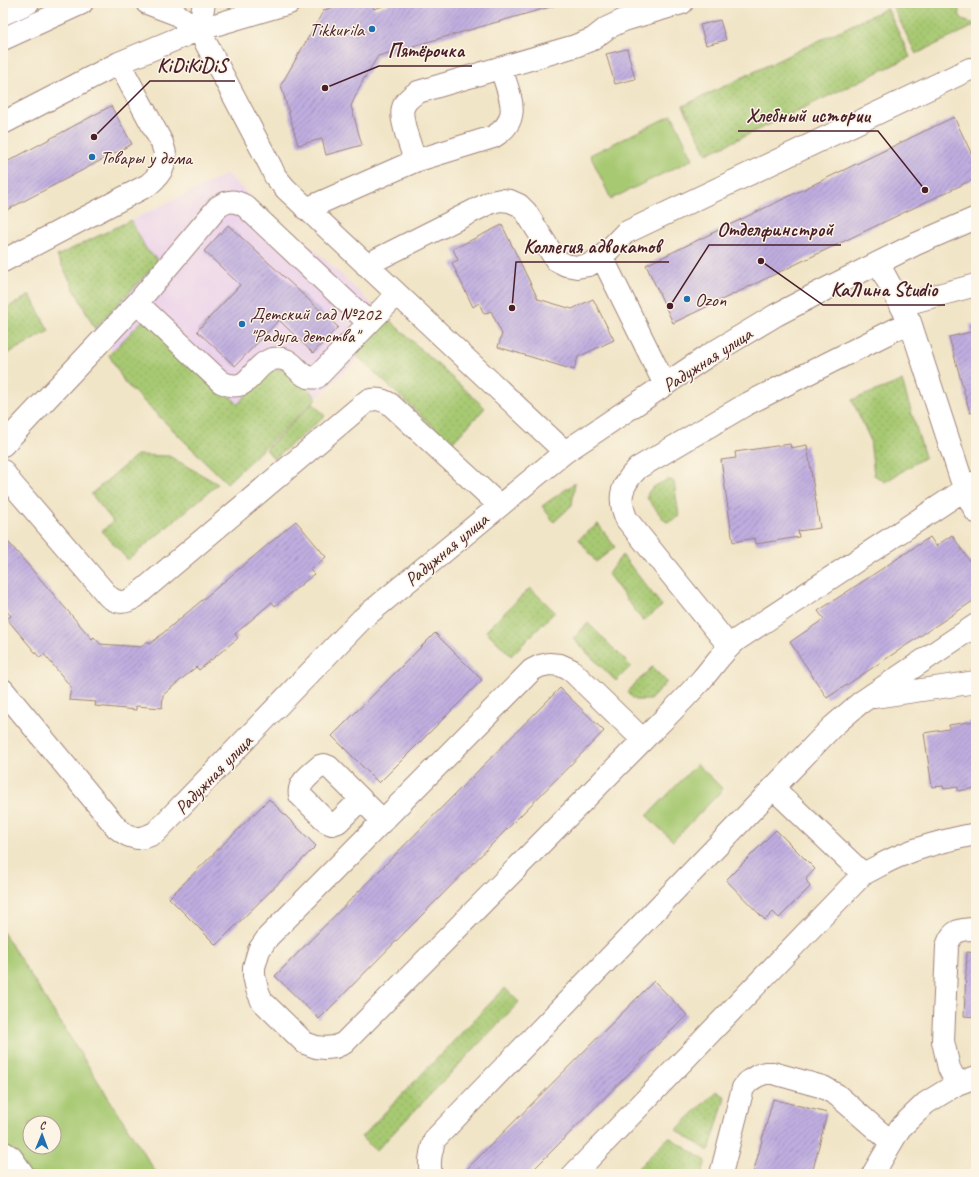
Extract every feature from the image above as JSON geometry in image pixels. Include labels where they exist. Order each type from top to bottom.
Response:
[{"type":"street","points":[[3,14],[28,3]]},
{"type":"street","points":[[3,39],[82,3]]},
{"type":"street","points":[[147,3],[176,14],[199,30],[276,176],[286,189],[565,452]]},
{"type":"street","points":[[199,30],[204,3]]},
{"type":"street","points":[[3,123],[119,63],[199,30],[289,3]]},
{"type":"street","points":[[414,161],[402,116],[403,108],[406,102],[418,92],[584,43],[614,24],[631,10],[682,3]]},
{"type":"street","points":[[3,261],[148,185],[159,174],[163,166],[165,156],[162,142],[119,63]]},
{"type":"street","points":[[306,209],[414,161],[493,137],[502,132],[512,118],[512,106],[501,68]]},
{"type":"street","points":[[366,265],[491,202],[501,200],[510,201],[519,205],[526,212],[556,260],[566,265],[577,267],[589,265],[602,257],[626,233],[974,74]]},
{"type":"street","points":[[3,445],[137,303],[223,203],[230,201],[245,206],[369,323]]},
{"type":"street","name":"Радужная улица","points":[[3,690],[117,828],[133,838],[149,836],[156,832],[362,619],[565,452],[706,357],[776,315],[936,234],[976,218]]},
{"type":"street","points":[[602,257],[665,385]]},
{"type":"street","points":[[878,263],[905,314],[970,487],[976,512]]},
{"type":"street","points":[[729,646],[627,520],[623,511],[622,495],[629,477],[638,468],[905,314],[976,284]]},
{"type":"street","points":[[137,303],[221,382],[228,386],[234,386],[245,383],[261,366],[274,359],[288,360],[305,376],[312,378],[317,377],[397,294]]},
{"type":"street","points":[[3,471],[12,484],[109,597],[115,601],[122,602],[129,601],[135,597],[367,401],[372,399],[383,400],[390,404],[499,505]]},
{"type":"street","points":[[643,740],[571,670],[560,665],[549,664],[532,670],[268,937],[259,950],[254,967],[254,976],[257,989],[262,1001],[305,1043],[316,1047],[325,1048],[336,1047],[344,1043],[690,693],[729,646],[970,487]]},
{"type":"street","points":[[431,1174],[430,1159],[435,1139],[832,727],[867,698],[976,625]]},
{"type":"street","points":[[867,698],[976,682]]},
{"type":"street","points":[[773,788],[863,874]]},
{"type":"street","points":[[361,799],[383,820]]},
{"type":"street","points":[[574,1174],[863,874],[901,855],[923,847],[949,839],[976,834]]},
{"type":"street","points":[[873,1174],[900,1128],[926,1102],[966,1080],[949,1068],[943,1041],[946,946],[953,933],[961,930],[976,929]]},
{"type":"street","points":[[720,1174],[743,1088],[749,1081],[764,1073],[773,1073],[815,1084],[830,1090],[891,1142]]},
{"type":"street","points":[[3,1152],[11,1157],[23,1174]]},
{"type":"shaded area","name":"Детский сад №202 \"Радуга детства\"","points":[[227,174],[286,231],[309,244],[380,312],[485,408],[451,444],[359,358],[227,483],[125,383],[109,355],[113,350],[98,336],[57,256]]},
{"type":"green space","points":[[901,3],[960,3],[959,14],[966,21],[973,23],[974,26],[916,54],[892,5]]},
{"type":"green space","points":[[887,8],[910,57],[707,154],[683,106]]},
{"type":"green space","points":[[672,115],[693,159],[611,199],[590,155]]},
{"type":"green space","points":[[131,220],[146,249],[159,261],[95,329],[57,256]]},
{"type":"green space","points":[[30,295],[49,331],[3,356],[3,310]]},
{"type":"green space","points":[[387,318],[485,408],[451,444],[354,353]]},
{"type":"green space","points":[[141,322],[152,323],[238,404],[266,373],[272,370],[288,369],[317,398],[227,483],[125,383],[109,355]]},
{"type":"green space","points":[[902,381],[925,457],[885,482],[874,475],[870,439],[852,400]]},
{"type":"green space","points":[[313,403],[325,416],[274,459],[266,449]]},
{"type":"green space","points":[[137,455],[169,456],[218,484],[128,560],[102,531],[113,521],[91,494]]},
{"type":"green space","points":[[667,480],[674,482],[679,516],[669,522],[665,521],[647,498],[651,489]]},
{"type":"green space","points":[[575,483],[572,505],[554,522],[542,506]]},
{"type":"green space","points":[[598,524],[615,547],[596,562],[579,539]]},
{"type":"green space","points":[[622,555],[662,606],[643,621],[608,574]]},
{"type":"green space","points":[[530,588],[555,612],[511,656],[486,631]]},
{"type":"green space","points":[[588,623],[631,666],[616,681],[573,639]]},
{"type":"green space","points":[[652,667],[667,682],[650,700],[635,700],[627,692]]},
{"type":"green space","points":[[697,764],[723,789],[673,841],[647,816]]},
{"type":"green space","points":[[3,932],[157,1174],[3,1174]]},
{"type":"green space","points":[[505,988],[519,1002],[376,1151],[361,1137]]},
{"type":"green space","points":[[716,1091],[725,1097],[709,1151],[676,1130]]},
{"type":"green space","points":[[669,1137],[706,1161],[702,1174],[632,1174]]},
{"type":"building","points":[[348,3],[373,3],[374,9],[392,3],[564,3],[378,56],[363,80],[351,106],[362,145],[326,155],[322,139],[298,145],[281,85],[324,10]]},
{"type":"building","points":[[720,20],[726,40],[706,45],[700,25]]},
{"type":"building","points":[[627,49],[635,79],[615,84],[606,54]]},
{"type":"building","points":[[111,106],[132,144],[3,212],[3,164]]},
{"type":"building","points":[[954,117],[976,163],[976,178],[673,323],[646,265]]},
{"type":"building","points":[[228,225],[338,327],[313,353],[279,320],[235,366],[197,331],[240,285],[204,251]]},
{"type":"building","points":[[502,225],[538,299],[572,309],[593,299],[614,340],[578,357],[574,370],[498,347],[502,334],[491,311],[484,314],[479,303],[473,307],[452,263],[458,260],[453,249]]},
{"type":"building","points":[[976,323],[976,412],[970,413],[949,337],[971,332],[970,325]]},
{"type":"building","points":[[790,444],[791,448],[807,445],[820,528],[798,531],[799,537],[756,544],[755,538],[733,542],[721,460],[736,458],[735,452]]},
{"type":"building","points":[[296,521],[326,557],[310,570],[314,574],[275,606],[272,602],[235,634],[238,638],[199,670],[196,667],[163,695],[162,708],[136,706],[136,710],[95,706],[96,702],[69,700],[71,687],[44,654],[40,658],[7,619],[11,616],[3,607],[3,536],[92,639],[94,637],[100,644],[141,647],[148,641],[150,644]]},
{"type":"building","points":[[952,535],[976,571],[976,599],[827,698],[790,642],[824,619],[818,611],[930,537],[936,546]]},
{"type":"building","points":[[435,633],[482,680],[379,783],[332,736]]},
{"type":"building","points":[[560,688],[604,731],[319,1019],[275,976]]},
{"type":"building","points":[[975,721],[976,788],[958,791],[958,787],[944,789],[943,786],[932,787],[924,733],[949,729],[949,725]]},
{"type":"building","points":[[269,799],[316,846],[216,945],[169,898]]},
{"type":"building","points":[[776,830],[815,869],[806,879],[810,887],[779,918],[773,912],[765,920],[726,880]]},
{"type":"building","points":[[967,952],[976,953],[976,1017],[964,1016]]},
{"type":"building","points":[[654,981],[687,1015],[529,1174],[468,1174],[465,1171]]},
{"type":"building","points":[[773,1099],[827,1113],[812,1174],[753,1174]]},
{"type":"place","name":"Tikkurila","points":[[372,29]]},
{"type":"place","name":"Пятёрочка","points":[[325,88]]},
{"type":"place","name":"KiDiKiDiS","points":[[94,137]]},
{"type":"place","name":"Товары у дома","points":[[92,157]]},
{"type":"place","name":"Хлебный истории","points":[[925,190]]},
{"type":"place","name":"КаЛина Studio","points":[[761,261]]},
{"type":"place","name":"Ozon","points":[[687,299]]},
{"type":"place","name":"Отделфинстрой","points":[[670,306]]},
{"type":"place","name":"Коллегия адвокатов","points":[[512,308]]},
{"type":"place","name":"Детский сад №202 \"Радуга детства\"","points":[[242,324]]}]
